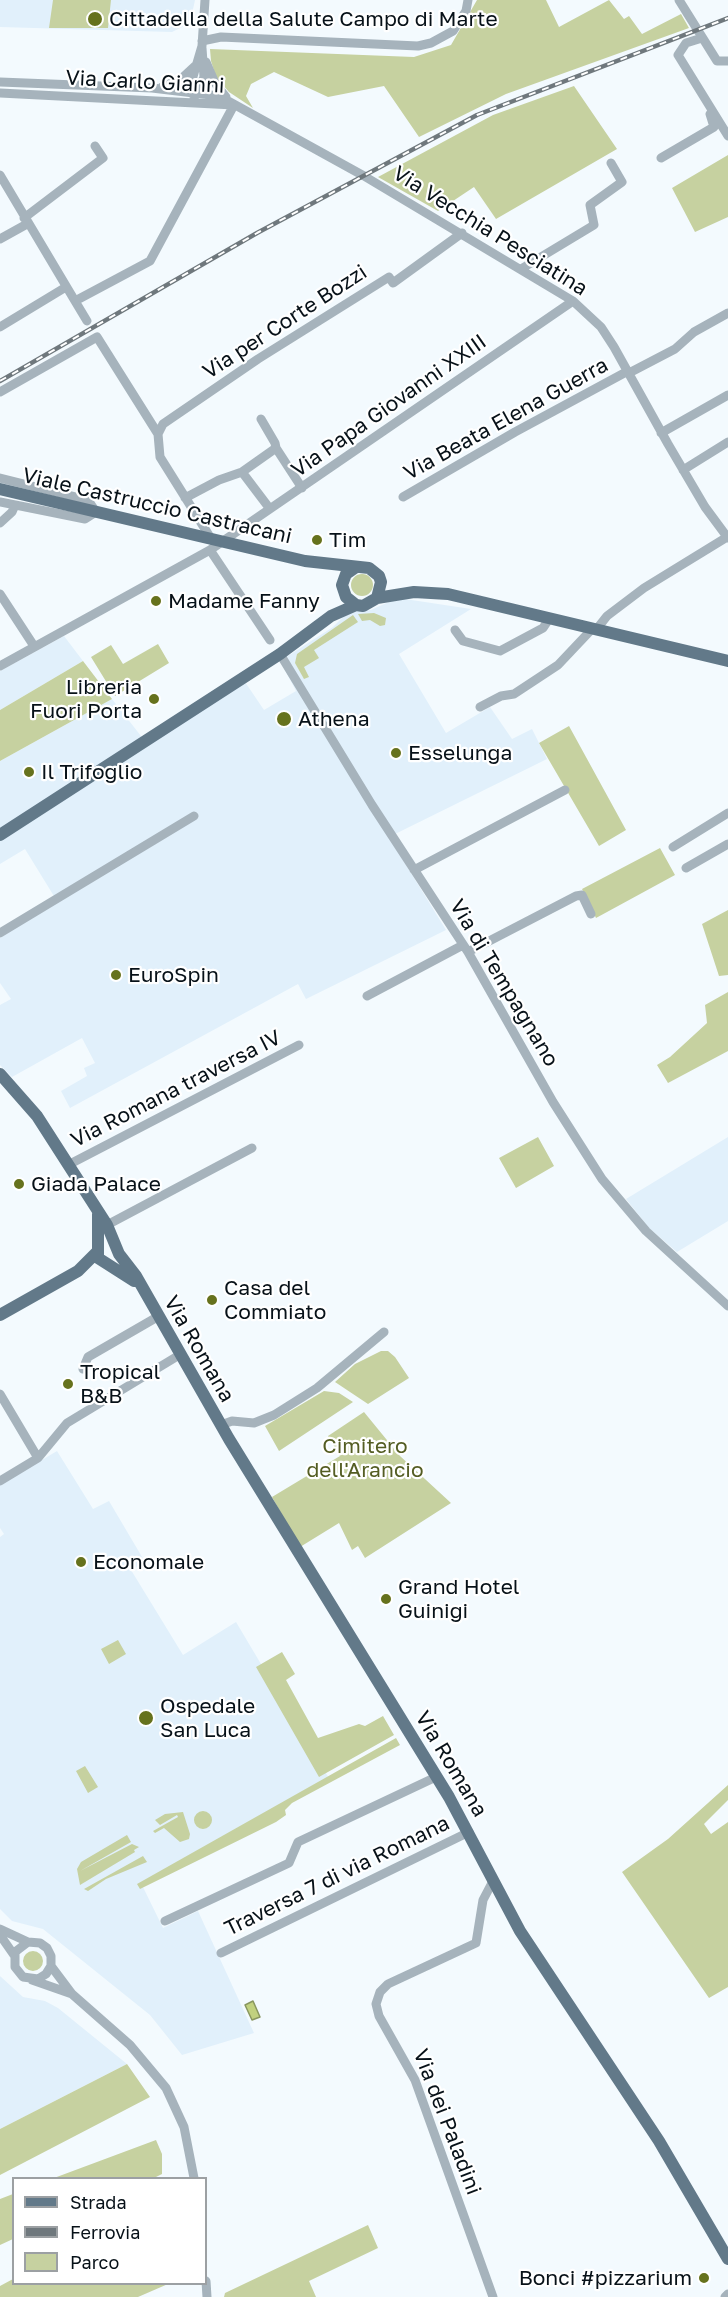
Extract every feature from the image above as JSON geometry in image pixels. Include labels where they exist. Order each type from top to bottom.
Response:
[{"type":"main road","name":"Viale Castruccio Castracani","points":[[0,489],[225,540],[305,561],[375,571],[381,582],[414,592],[457,596],[724,660]]},
{"type":"main road","name":"Viale Castruccio Castracani","points":[[305,561],[343,585],[350,602],[356,605],[370,604],[377,598],[414,592]]},
{"type":"main road","points":[[330,616],[343,585],[356,567]]},
{"type":"main road","points":[[377,598],[381,582]]},
{"type":"main road","points":[[0,835],[280,654],[330,616],[356,605]]},
{"type":"main road","name":"Via Romana","points":[[0,1074],[32,1109],[107,1225],[118,1250],[159,1316],[220,1425],[469,1832],[493,1881],[536,1958],[659,2141],[728,2259]]},
{"type":"main road","name":"Via Romana","points":[[98,1214],[98,1250],[106,1264],[125,1273],[142,1288]]},
{"type":"main road","points":[[0,1315],[78,1271],[114,1262],[118,1250],[109,1243],[98,1250],[78,1271]]},
{"type":"street","points":[[195,102],[196,64],[202,43],[205,0]]},
{"type":"street","points":[[202,43],[221,37],[418,46],[431,43],[453,31],[466,11],[468,0]]},
{"type":"street","points":[[679,0],[717,61],[728,61]]},
{"type":"street","points":[[702,38],[686,43],[678,55],[728,136]]},
{"type":"street","points":[[195,92],[203,81],[202,43]]},
{"type":"street","points":[[75,301],[150,261],[234,105],[215,83],[204,57]]},
{"type":"street","points":[[152,88],[176,82],[186,76],[196,64]]},
{"type":"street","name":"Via Carlo Gianni","points":[[0,82],[195,92],[219,96],[234,105]]},
{"type":"street","name":"Via Carlo Gianni","points":[[0,93],[234,105]]},
{"type":"street","points":[[662,158],[714,127],[714,121],[702,100],[703,95]]},
{"type":"street","name":"Via Vecchia Pesciatina","points":[[234,105],[462,233],[573,301],[601,327],[683,470],[728,538]]},
{"type":"street","points":[[0,239],[103,158],[95,146]]},
{"type":"street","points":[[521,269],[594,225],[590,206],[622,182],[611,163]]},
{"type":"street","points":[[0,175],[25,221],[87,321]]},
{"type":"street","name":"Via per Corte Bozzi","points":[[158,434],[163,424],[258,359],[389,277],[393,283],[462,233]]},
{"type":"street","points":[[0,327],[66,288]]},
{"type":"street","name":"Via Papa Giovanni XXIII","points":[[0,666],[210,550],[573,301]]},
{"type":"street","name":"Via Beata Elena Guerra","points":[[403,497],[515,432],[675,349],[694,332],[728,313]]},
{"type":"street","points":[[0,392],[97,337],[158,434],[160,457],[210,537]]},
{"type":"street","points":[[661,433],[728,394]]},
{"type":"street","points":[[261,419],[275,442],[276,448],[302,488]]},
{"type":"street","points":[[683,470],[728,442]]},
{"type":"street","points":[[185,498],[219,480],[242,472],[276,448]]},
{"type":"street","points":[[242,472],[270,509]]},
{"type":"street","points":[[0,478],[88,500],[96,512],[85,519],[0,502]]},
{"type":"street","points":[[0,523],[12,512],[15,505]]},
{"type":"street","points":[[480,708],[495,699],[514,694],[558,665],[607,616],[644,588],[728,538]]},
{"type":"street","points":[[210,550],[270,640]]},
{"type":"street","points":[[0,594],[34,646]]},
{"type":"street","points":[[455,630],[463,641],[500,651],[543,628],[549,619]]},
{"type":"street","name":"Via di Tempagnano","points":[[280,654],[414,870],[466,949],[553,1102],[610,1190],[671,1257],[727,1303]]},
{"type":"street","points":[[414,870],[565,790]]},
{"type":"street","points":[[673,847],[728,813]]},
{"type":"street","points":[[0,933],[194,816]]},
{"type":"street","points":[[686,868],[728,844]]},
{"type":"street","points":[[367,996],[576,896],[582,895],[591,914]]},
{"type":"street","name":"Via Romana traversa IV","points":[[68,1165],[300,1045]]},
{"type":"street","points":[[107,1225],[252,1148]]},
{"type":"street","points":[[83,1369],[88,1357],[159,1316]]},
{"type":"street","points":[[220,1425],[232,1421],[254,1423],[274,1415],[317,1388],[384,1332]]},
{"type":"street","points":[[0,1481],[38,1458],[67,1423],[181,1354]]},
{"type":"street","points":[[0,1394],[38,1458]]},
{"type":"street","points":[[165,1921],[289,1863],[298,1842],[436,1777]]},
{"type":"street","name":"Traversa 7 di via Romana","points":[[221,1953],[469,1832]]},
{"type":"street","name":"Via dei Paladini","points":[[493,1881],[483,1900],[477,1943],[388,1984],[378,1995],[376,2004],[380,2016],[415,2080],[493,2297]]},
{"type":"street","points":[[0,1929],[28,1942],[40,1943],[47,1948],[51,1956],[51,1966],[43,1977],[29,1979]]},
{"type":"street","points":[[0,1935],[14,1955],[16,1970],[29,1979],[72,1994]]},
{"type":"street","points":[[14,1955],[21,1945],[28,1942]]},
{"type":"street","points":[[51,1966],[72,1994],[130,2045],[166,2088],[184,2127],[195,2177]]},
{"type":"shaded area","name":"Cittadella della Salute Campo di Marte","points":[[0,0],[195,0],[192,14],[186,25],[172,32],[0,27]]},
{"type":"shaded area","points":[[405,599],[471,609],[399,654],[446,733],[490,707],[512,739],[532,729],[547,759],[389,837],[446,930],[306,999],[298,984],[70,1108],[61,1091],[87,1076],[84,1068],[95,1063],[82,1038],[12,1077],[0,1065],[0,1005],[11,999],[0,983],[0,938],[57,901],[25,849],[0,864],[0,761],[112,699],[148,745],[245,682],[264,710],[296,691],[280,661],[333,627],[349,611],[371,610],[393,600]]},
{"type":"shaded area","points":[[64,636],[83,661],[0,710],[0,671]]},
{"type":"shaded area","points":[[728,1137],[728,1221],[677,1252],[649,1228],[626,1199]]},
{"type":"shaded area","name":"Ospedale San Luca","points":[[57,1451],[93,1509],[109,1501],[145,1562],[131,1570],[183,1655],[236,1622],[330,1780],[141,1883],[163,1928],[198,1911],[254,2033],[182,2055],[150,2015],[43,1929],[12,1921],[0,1909],[0,1537],[4,1534],[0,1528],[0,1485]]},
{"type":"shaded area","points":[[0,1976],[23,1997],[45,2001],[58,2008],[127,2064],[0,2129]]},
{"type":"shaded area","points":[[253,2001],[260,2017],[252,2020],[245,2005]]},
{"type":"green space","points":[[53,0],[111,0],[108,28],[49,28]]},
{"type":"green space","points":[[477,0],[546,0],[559,27],[609,0],[624,19],[629,16],[642,34],[681,14],[689,28],[506,94],[419,137],[384,86],[328,97],[274,72],[251,84],[246,96],[253,108],[229,92],[216,77],[211,61],[210,49],[414,57],[451,45]]},
{"type":"green space","points":[[574,86],[617,149],[496,219],[474,187],[438,211],[378,177],[493,115]]},
{"type":"green space","points":[[728,155],[728,217],[695,232],[672,188]]},
{"type":"green space","points":[[362,574],[370,577],[373,585],[370,593],[362,596],[354,593],[351,585],[354,577]]},
{"type":"green space","points":[[374,613],[386,618],[385,625],[380,626],[370,620],[362,621],[358,614]]},
{"type":"green space","points":[[353,615],[358,622],[314,650],[319,658],[304,667],[309,677],[304,679],[295,663],[297,654]]},
{"type":"green space","points":[[158,644],[169,663],[115,696],[91,657],[111,645],[123,664]]},
{"type":"green space","points":[[83,661],[112,699],[0,761],[0,710]]},
{"type":"green space","points":[[569,726],[626,830],[599,846],[539,743]]},
{"type":"green space","points":[[660,848],[675,875],[596,918],[582,889]]},
{"type":"green space","points":[[728,910],[728,975],[719,976],[702,924]]},
{"type":"green space","points":[[728,992],[728,1051],[668,1083],[657,1065],[670,1057],[707,1023],[705,1005]]},
{"type":"green space","points":[[538,1137],[554,1166],[516,1188],[499,1158]]},
{"type":"green space","points":[[381,1351],[388,1351],[395,1357],[409,1378],[368,1404],[335,1382],[355,1364]]},
{"type":"green space","points":[[324,1391],[339,1393],[353,1402],[279,1451],[265,1426]]},
{"type":"green space","name":"Cimitero dell'Arancio","points":[[364,1412],[400,1456],[451,1503],[365,1558],[358,1546],[352,1550],[339,1523],[300,1547],[272,1497],[340,1456],[328,1436]]},
{"type":"green space","points":[[118,1640],[126,1654],[109,1664],[101,1649]]},
{"type":"green space","points":[[282,1652],[295,1674],[286,1680],[318,1738],[359,1724],[365,1726],[383,1716],[394,1735],[319,1777],[256,1667]]},
{"type":"green space","points":[[396,1738],[400,1745],[292,1803],[285,1810],[286,1815],[276,1822],[140,1889],[137,1884]]},
{"type":"green space","points":[[85,1766],[98,1787],[88,1793],[76,1771]]},
{"type":"green space","points":[[728,1785],[728,1800],[704,1824],[711,1834],[728,1822],[728,1987],[709,1998],[622,1872],[668,1839]]},
{"type":"green space","points":[[199,1811],[207,1811],[212,1816],[210,1827],[199,1829],[194,1824],[194,1816]]},
{"type":"green space","points":[[183,1812],[190,1834],[189,1839],[180,1842],[164,1828],[155,1833],[153,1831],[178,1817],[177,1815],[160,1825],[155,1820],[165,1814]]},
{"type":"green space","points":[[127,1835],[131,1842],[80,1871],[132,1844],[139,1847],[134,1850],[135,1852],[80,1885],[77,1869],[81,1862]]},
{"type":"green space","points":[[143,1856],[147,1862],[106,1879],[88,1891],[84,1889]]},
{"type":"green space","points":[[33,1951],[40,1954],[43,1961],[40,1968],[33,1971],[26,1968],[23,1961],[26,1954]]},
{"type":"green space","points":[[127,2064],[150,2097],[0,2175],[0,2129]]},
{"type":"green space","points":[[156,2140],[162,2154],[162,2174],[156,2177],[57,2177]]},
{"type":"green space","points":[[12,2194],[12,2239],[0,2245],[0,2199]]},
{"type":"green space","points":[[368,2225],[378,2248],[309,2281],[316,2297],[224,2297],[225,2293]]},
{"type":"green space","points":[[12,2280],[12,2285],[166,2285],[138,2297],[0,2297],[0,2286]]},
{"type":"railway","points":[[0,381],[257,233],[477,115],[728,18]]},
{"type":"place","name":"Cittadella della Salute Campo di Marte","points":[[95,19]]},
{"type":"place","name":"Tim","points":[[317,540]]},
{"type":"place","name":"Madame Fanny","points":[[156,601]]},
{"type":"place","name":"Libreria Fuori Porta","points":[[154,699]]},
{"type":"place","name":"Athena","points":[[284,719]]},
{"type":"place","name":"Esselunga","points":[[396,753]]},
{"type":"place","name":"Il Trifoglio","points":[[29,772]]},
{"type":"place","name":"EuroSpin","points":[[116,975]]},
{"type":"place","name":"Giada Palace","points":[[19,1184]]},
{"type":"place","name":"Casa del Commiato","points":[[212,1300]]},
{"type":"place","name":"Tropical B&B","points":[[68,1384]]},
{"type":"place","name":"Economale","points":[[81,1562]]},
{"type":"place","name":"Grand Hotel Guinigi","points":[[386,1599]]},
{"type":"place","name":"Ospedale San Luca","points":[[146,1718]]},
{"type":"place","name":"Bonci #pizzarium","points":[[704,2278]]}]
